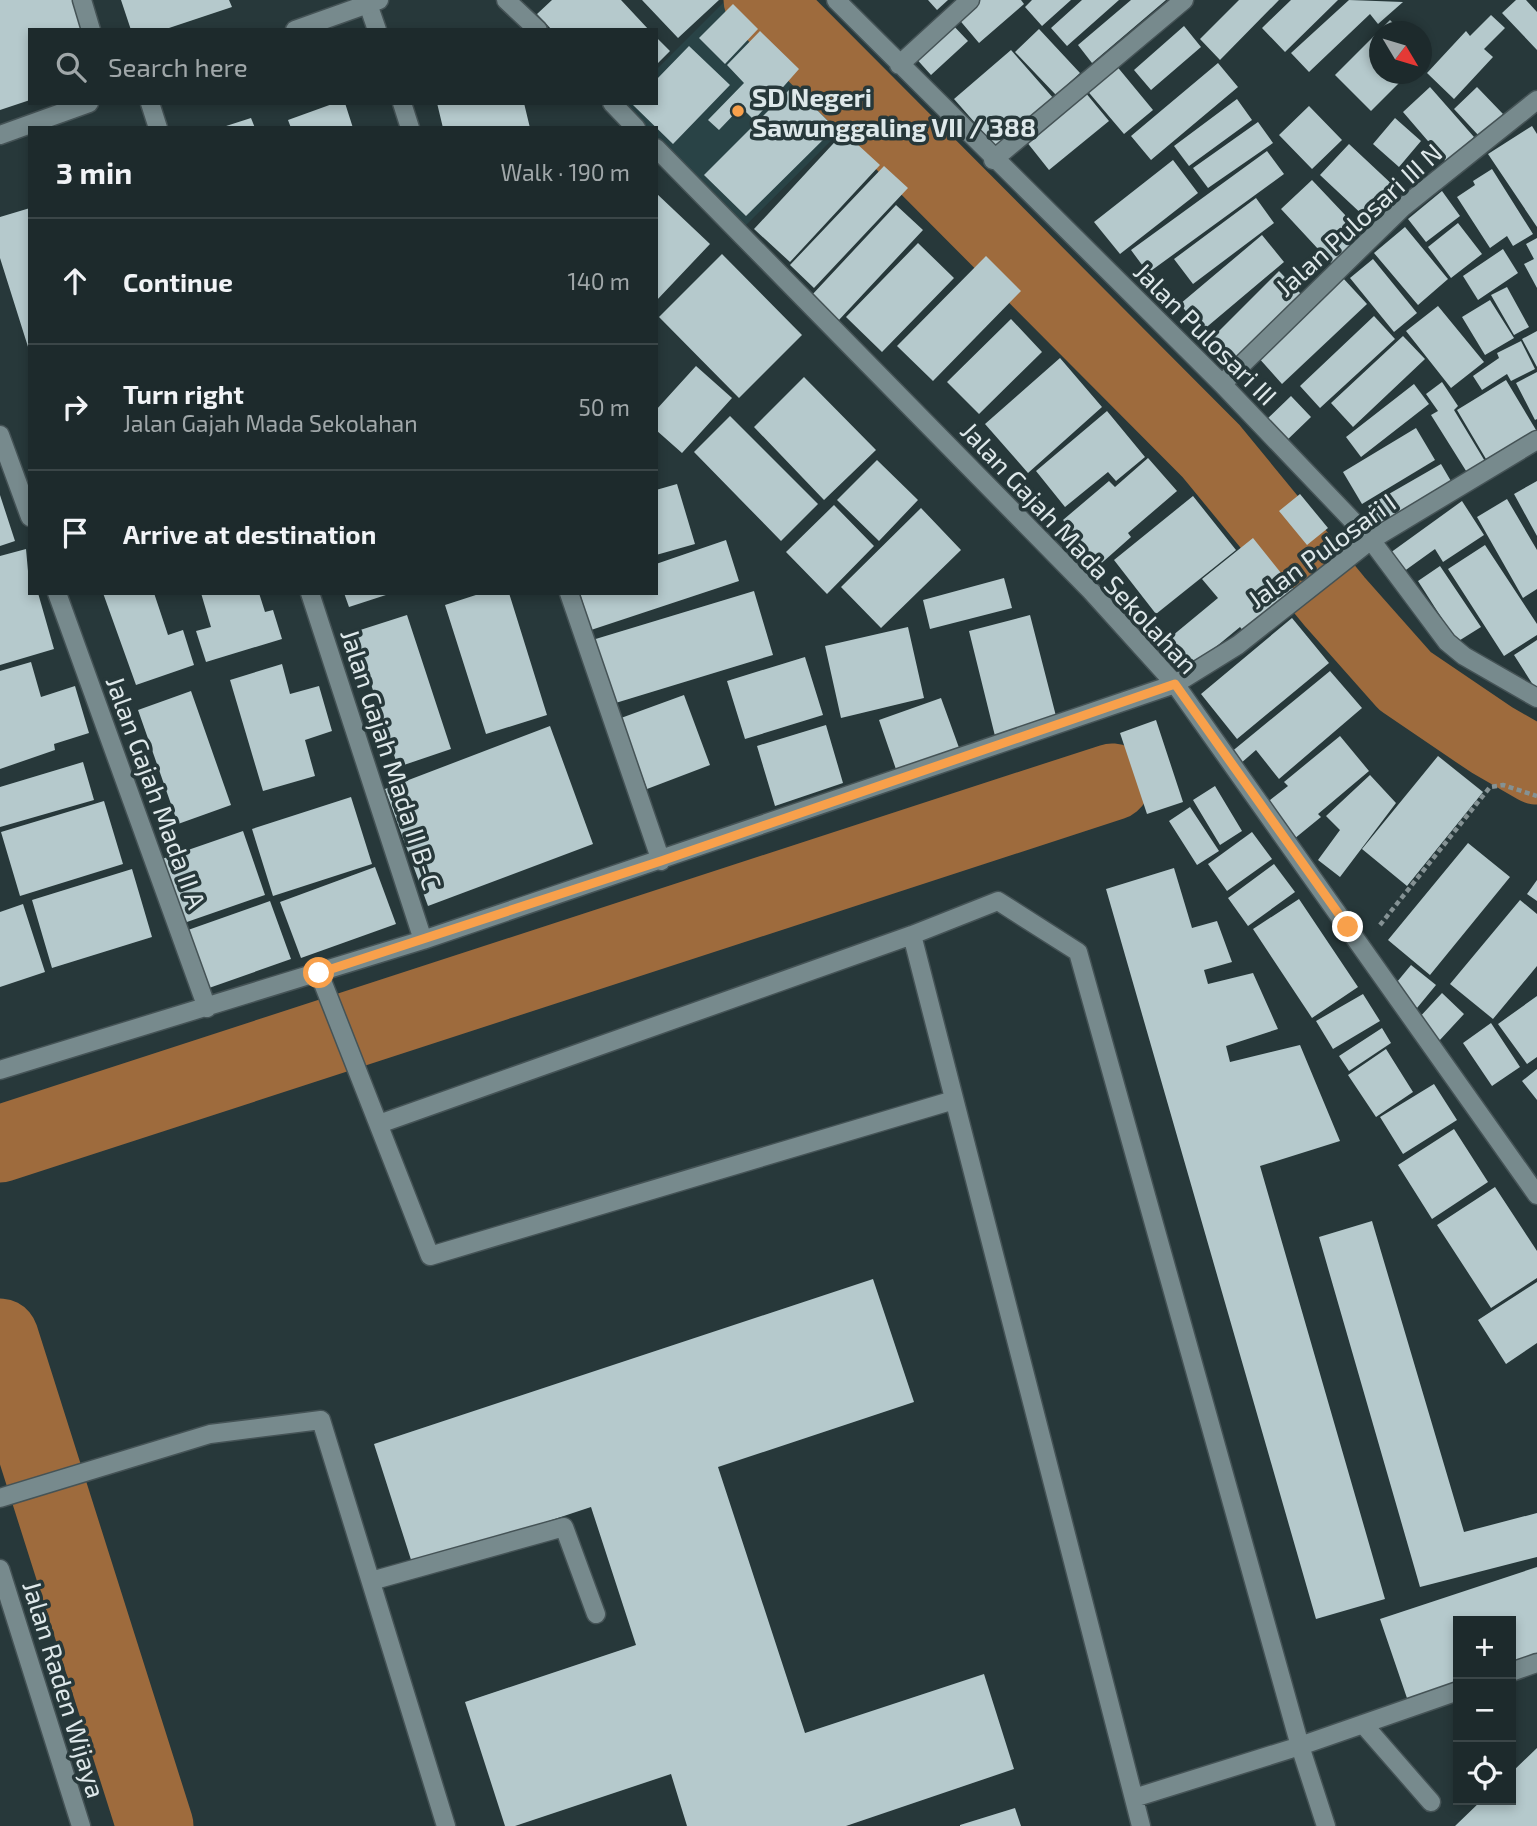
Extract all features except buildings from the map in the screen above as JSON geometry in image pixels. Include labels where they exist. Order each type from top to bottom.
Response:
[{"type":"street","points":[[82,0],[90,28]]},
{"type":"street","points":[[506,0],[536,28]]},
{"type":"street","name":"Jalan Pulosari III","points":[[836,0],[993,160],[1222,384],[1371,540],[1447,642],[1464,656],[1537,698]]},
{"type":"street","points":[[899,65],[970,0]]},
{"type":"street","points":[[993,160],[1184,0]]},
{"type":"street","points":[[301,28],[373,2],[377,28]]},
{"type":"street","name":"Jalan Pulosari III N","points":[[1222,384],[1402,208],[1537,100]]},
{"type":"street","points":[[0,135],[83,105]]},
{"type":"street","points":[[151,105],[157,126]]},
{"type":"street","points":[[403,105],[409,126]]},
{"type":"street","points":[[614,105],[634,126]]},
{"type":"street","name":"Jalan Gajah Mada Sekolahan","points":[[658,150],[1091,591],[1175,684],[1537,1195]]},
{"type":"street","points":[[0,435],[28,512]]},
{"type":"street","name":"Jalan Pulosari I","points":[[0,1070],[423,940],[1175,684],[1238,645],[1371,540],[1537,440]]},
{"type":"street","name":"Jalan Gajah Mada II A","points":[[58,595],[207,1008]]},
{"type":"street","name":"Jalan Gajah Mada II B-C","points":[[311,595],[423,940]]},
{"type":"street","points":[[570,595],[661,861]]},
{"type":"street","points":[[379,1124],[912,935],[998,901],[1078,952],[1300,1746],[1326,1826]]},
{"type":"street","points":[[912,935],[1142,1826]]},
{"type":"street","points":[[319,973],[430,1256],[954,1100]]},
{"type":"street","points":[[1,1498],[210,1434],[321,1420],[446,1826]]},
{"type":"street","points":[[371,1581],[564,1527],[596,1614]]},
{"type":"street","name":"Jalan Raden Wijaya","points":[[0,1569],[81,1826]]},
{"type":"street","points":[[1516,1670],[1537,1663]]},
{"type":"street","points":[[1134,1798],[1300,1746],[1453,1693]]},
{"type":"street","points":[[1363,1724],[1431,1802]]},
{"type":"path","points":[[1362,947],[1490,787],[1503,785],[1537,796]]},
{"type":"shaded area","name":"SD Negeri Sawunggaling VII / 388","points":[[726,0],[746,0],[856,116],[742,229],[658,145],[658,126],[641,126],[625,105],[658,105],[658,68]]},
{"type":"waterway","points":[[762,0],[1211,451],[1335,602],[1405,681],[1492,740],[1537,766]]},
{"type":"waterway","points":[[0,1144],[1112,782]]},
{"type":"waterway","points":[[0,1337],[155,1826]]},
{"type":"place","name":"SD Negeri Sawunggaling VII / 388","points":[[738,111]]},
{"type":"route","points":[[319,973],[661,861],[1175,684],[1348,927]]}]
